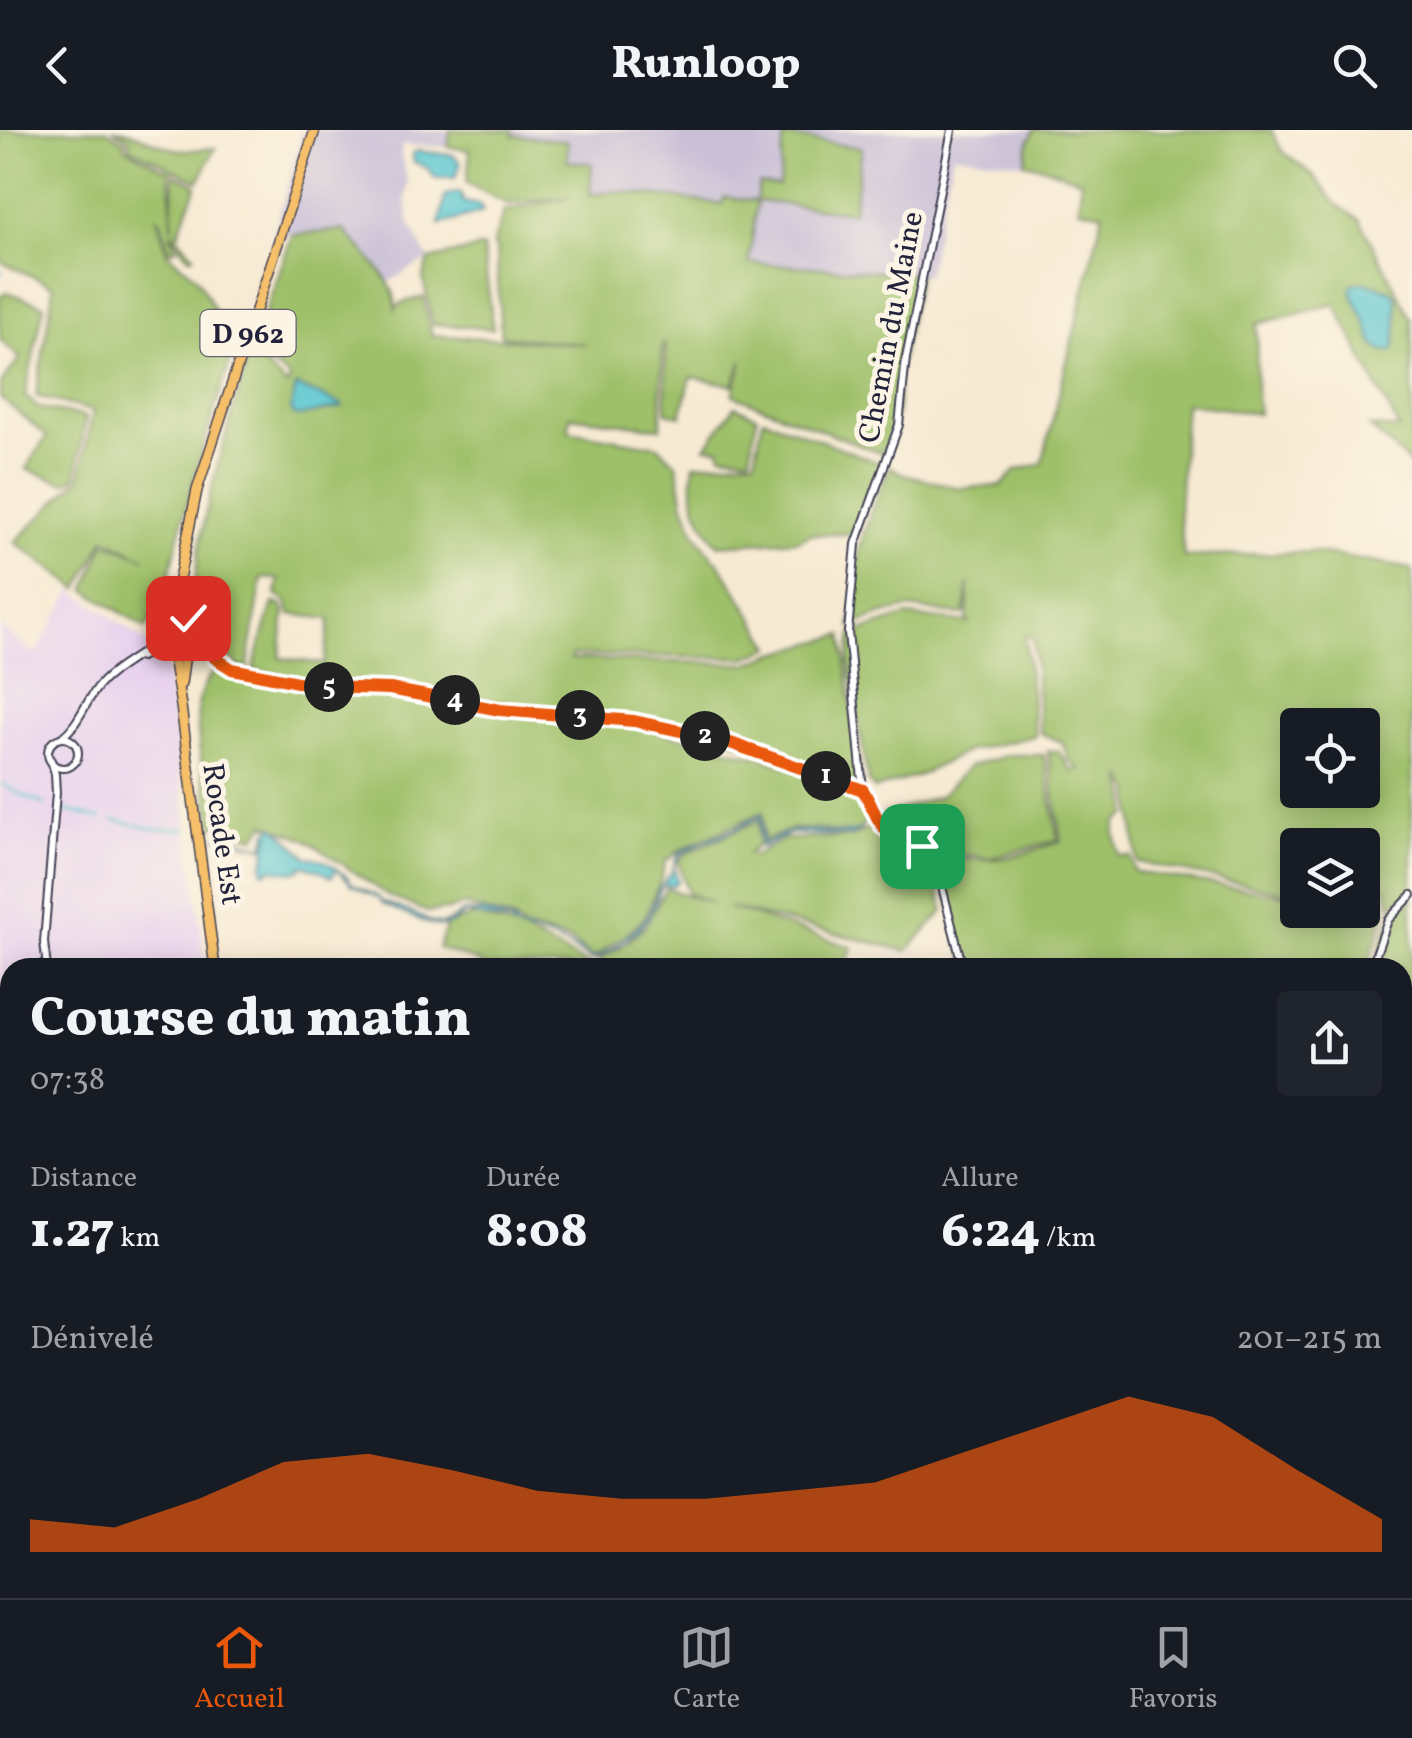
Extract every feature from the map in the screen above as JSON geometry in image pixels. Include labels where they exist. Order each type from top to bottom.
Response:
[{"type":"main road","name":"D 962","points":[[171,618],[197,490],[315,130]]},
{"type":"main road","name":"D 962","points":[[186,537],[182,593],[188,618]]},
{"type":"main road","points":[[171,618],[188,618],[196,626],[198,636],[189,652],[167,651],[160,638],[162,626],[171,618]]},
{"type":"main road","name":"Rocade Est","points":[[167,651],[174,662],[181,706],[214,958]]},
{"type":"main road","name":"Rocade Est","points":[[181,706],[189,652]]},
{"type":"street","name":"Chemin du Maine","points":[[952,130],[906,358],[899,425],[854,554],[848,632],[863,790],[886,832],[922,846],[934,856],[960,958]]},
{"type":"street","points":[[198,636],[215,658],[232,669],[322,687],[390,689],[500,710],[634,721],[722,740],[863,790]]},
{"type":"street","points":[[46,958],[44,942],[56,794],[50,746],[80,717],[106,678],[160,638]]},
{"type":"street","points":[[134,659],[167,651]]},
{"type":"street","points":[[189,652],[215,658]]},
{"type":"street","points":[[50,760],[67,767],[78,757],[80,717]]},
{"type":"street","points":[[61,738],[76,745]]},
{"type":"street","points":[[56,794],[67,767]]},
{"type":"street","points":[[1375,958],[1388,920],[1412,895]]},
{"type":"street","points":[[38,958],[44,942]]},
{"type":"shaded area","points":[[304,130],[450,130],[448,147],[402,145],[410,224],[429,260],[389,282],[343,231],[273,236]]},
{"type":"shaded area","points":[[513,130],[1034,130],[1025,163],[953,154],[927,275],[749,264],[756,201],[725,197],[723,204],[617,191],[589,194],[567,161],[513,135]]},
{"type":"shaded area","points":[[73,590],[148,643],[165,661],[205,958],[0,958],[0,627],[36,654]]},
{"type":"green space","points":[[0,130],[106,130],[126,142],[124,147],[166,170],[167,166],[129,147],[130,140],[114,130],[176,149],[215,148],[199,181],[172,169],[170,172],[172,229],[174,174],[197,185],[177,236],[194,256],[189,257],[173,233],[170,234],[176,248],[169,251],[157,218],[168,254],[196,276],[235,348],[193,481],[161,616],[155,614],[146,628],[86,590],[105,542],[145,558],[105,538],[79,589],[15,542],[80,478],[93,411],[36,396],[54,286],[0,259]]},
{"type":"green space","points":[[450,130],[513,130],[513,135],[568,141],[567,161],[592,164],[590,194],[617,191],[722,204],[724,197],[756,201],[759,184],[779,186],[784,136],[862,148],[853,212],[757,201],[749,263],[919,274],[899,370],[898,410],[883,454],[733,395],[743,360],[733,385],[691,377],[681,416],[666,412],[665,342],[661,428],[570,416],[569,431],[658,446],[677,464],[684,504],[695,533],[718,561],[772,647],[745,658],[572,655],[571,659],[747,664],[843,635],[861,785],[721,736],[650,721],[364,685],[317,683],[253,669],[273,603],[285,611],[280,658],[324,664],[330,619],[290,614],[287,602],[276,595],[279,579],[262,578],[247,670],[323,692],[444,698],[575,721],[632,725],[764,758],[856,791],[866,802],[868,820],[857,831],[792,829],[764,841],[763,812],[681,849],[665,862],[645,917],[593,958],[569,940],[526,932],[513,919],[463,905],[427,912],[389,896],[304,838],[265,824],[255,837],[212,825],[199,742],[200,696],[209,678],[223,664],[246,670],[217,647],[193,608],[200,543],[250,352],[287,386],[290,378],[252,351],[292,235],[344,230],[385,278],[395,299],[395,309],[423,297],[432,335],[586,344],[501,336],[493,245],[504,211],[570,197],[507,204],[467,183],[470,150],[448,147]]},
{"type":"green space","points":[[1034,130],[1271,130],[1282,151],[1315,177],[1335,203],[1360,220],[1412,320],[1412,466],[1370,427],[1399,429],[1335,304],[1257,324],[1258,414],[1185,403],[1179,511],[1184,557],[1313,552],[1412,569],[1412,890],[1392,906],[1386,888],[1380,889],[1380,828],[1280,828],[1280,891],[1137,862],[1131,791],[1123,775],[1128,815],[1117,822],[1115,833],[1119,856],[1130,856],[1135,872],[1280,894],[1280,928],[1380,928],[1383,893],[1386,913],[1370,958],[965,958],[941,864],[943,857],[1004,858],[1061,841],[1048,751],[1058,751],[1072,771],[1080,769],[1069,760],[1062,742],[1040,733],[1033,637],[1025,636],[1035,736],[967,751],[920,775],[875,789],[868,782],[849,661],[852,634],[907,616],[971,623],[967,621],[969,582],[964,615],[909,608],[851,626],[860,546],[890,466],[903,474],[959,488],[1001,486],[1016,470],[1042,464],[1103,213],[1079,208],[1081,180],[1025,163]]},
{"type":"green space","points":[[483,247],[493,329],[433,324],[423,279],[429,260]]},
{"type":"green space","points":[[7,292],[44,305],[25,396],[39,408],[86,417],[76,477],[65,483],[26,469],[47,436],[0,398],[0,385],[20,358],[0,340],[0,296]]},
{"type":"green space","points":[[735,406],[757,416],[750,457],[721,454],[720,448],[706,447]]},
{"type":"green space","points":[[763,418],[882,464],[855,534],[810,534],[798,540],[718,545],[697,507],[694,464],[755,459]]},
{"type":"green space","points":[[1009,755],[1044,755],[1058,840],[991,858],[951,853],[885,825],[884,815],[940,796],[969,766]]},
{"type":"green space","points":[[759,820],[758,846],[748,853],[754,856],[784,839],[852,837],[875,825],[899,842],[922,851],[933,863],[944,911],[907,951],[728,907],[852,947],[849,958],[601,958],[627,943],[646,925],[666,888],[712,903],[688,893],[678,860]]},
{"type":"green space","points":[[1412,898],[1412,958],[1378,958],[1387,929]]},
{"type":"green space","points":[[475,915],[515,928],[575,958],[467,958],[438,948],[447,925]]},
{"type":"water","points":[[417,151],[453,155],[461,163],[455,178],[435,178],[427,168],[414,162],[412,154]]},
{"type":"water","points":[[460,192],[464,202],[480,205],[483,212],[440,225],[445,195]]},
{"type":"water","points":[[1364,282],[1390,290],[1396,296],[1393,351],[1382,351],[1374,345],[1353,296],[1353,284]]},
{"type":"water","points":[[296,386],[341,404],[342,407],[293,414]]},
{"type":"water","points":[[761,814],[763,845],[795,831],[844,833],[862,829],[850,836],[791,833],[761,847],[760,816],[732,831],[679,855],[674,867],[678,881],[672,886],[663,885],[649,916],[659,889],[672,872],[678,854]]},
{"type":"water","points":[[275,826],[307,857],[326,862],[339,871],[331,877],[302,865],[292,872],[264,872],[269,832],[265,847],[214,836],[264,846],[268,832]]},
{"type":"water","points":[[381,901],[438,924],[463,912],[485,913],[514,922],[516,928],[557,940],[589,958],[550,938],[518,929],[513,927],[512,923],[465,913],[450,924],[439,926]]},
{"type":"waterway","points":[[2,783],[46,805]]},
{"type":"waterway","points":[[62,809],[101,819]]},
{"type":"waterway","points":[[114,820],[155,829],[186,829]]},
{"type":"route","points":[[188,618],[215,658],[232,669],[322,687],[390,689],[500,710],[634,721],[745,747],[863,790],[886,832],[922,846]]}]
